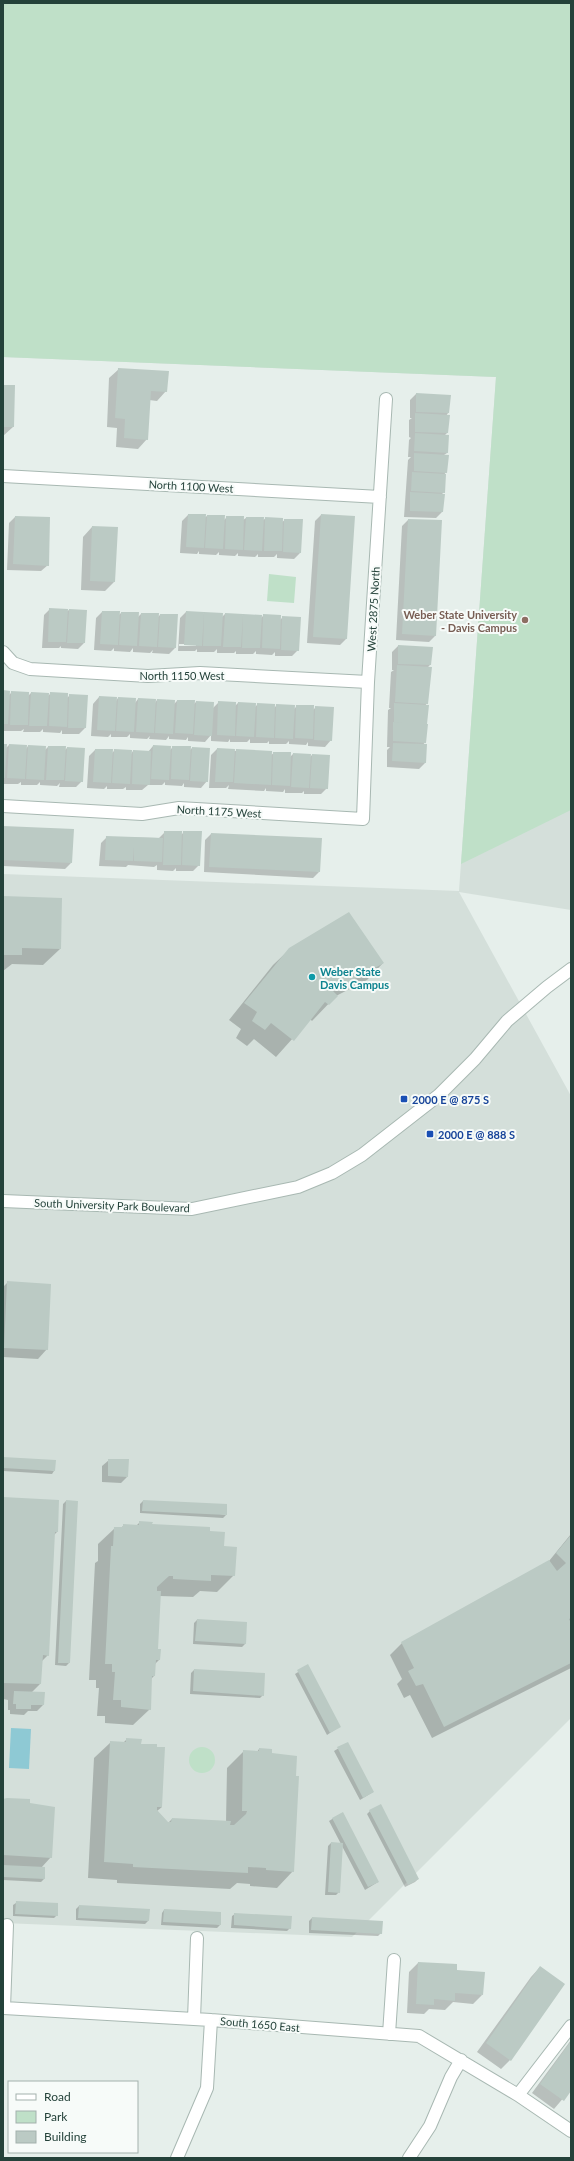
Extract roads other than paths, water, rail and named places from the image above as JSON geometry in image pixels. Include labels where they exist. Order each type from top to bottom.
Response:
[{"type":"street","name":"West 2875 North","points":[[363,819],[368,682],[383,469],[386,399]]},
{"type":"street","name":"North 1100 West","points":[[3,476],[380,497]]},
{"type":"street","name":"North 1150 West","points":[[3,652],[13,663],[30,669],[148,676],[200,673],[368,682]]},
{"type":"street","name":"North 1175 West","points":[[3,806],[142,814],[179,808],[363,819]]},
{"type":"street","name":"South University Park Boulevard","points":[[3,1201],[192,1209],[298,1187],[332,1173],[362,1155],[439,1095],[475,1059],[507,1021],[571,969]]},
{"type":"street","name":"South 1650 East","points":[[7,1925],[4,2008],[211,2020],[419,2036],[518,2095],[571,2131]]},
{"type":"street","points":[[194,2019],[197,1938]]},
{"type":"street","points":[[389,2034],[394,1960]]},
{"type":"street","points":[[176,2158],[207,2088],[211,2020]]},
{"type":"street","points":[[518,2095],[571,2026]]},
{"type":"street","points":[[409,2158],[430,2126],[451,2076],[461,2060]]},
{"type":"water","points":[[11,1728],[31,1729],[29,1769],[9,1768]]},
{"type":"place","name":"Weber State University - Davis Campus","points":[[525,620]]},
{"type":"place","name":"Weber State Davis Campus","points":[[312,977]]},
{"type":"place","name":"2000 E @ 875 S","points":[[404,1099]]},
{"type":"place","name":"2000 E @ 888 S","points":[[430,1134]]}]
